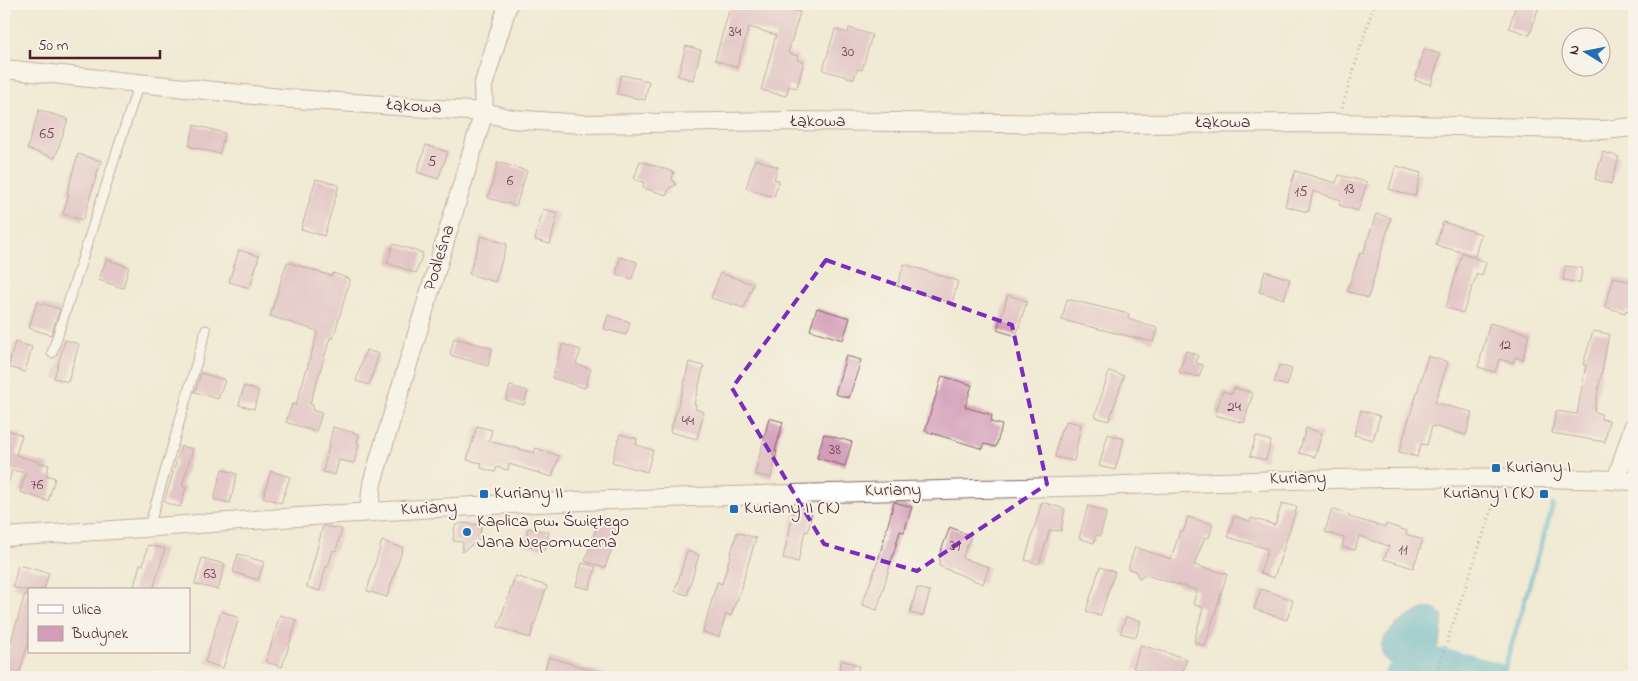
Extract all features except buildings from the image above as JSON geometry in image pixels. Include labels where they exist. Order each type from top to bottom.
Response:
[{"type":"street","name":"Podleśna","points":[[369,512],[372,483],[484,112],[483,86],[508,4]]},
{"type":"street","name":"Łąkowa","points":[[4,69],[282,98],[484,112],[511,118],[582,124],[793,122],[1337,123],[1604,130],[1634,127]]},
{"type":"street","points":[[1627,481],[1620,471],[1634,425]]},
{"type":"street","name":"Kuriany","points":[[4,537],[369,512],[731,495],[1103,486],[1277,479],[1503,478],[1627,481]]},
{"type":"lane","points":[[52,353],[138,83]]},
{"type":"lane","points":[[149,527],[206,330]]},
{"type":"path","points":[[1337,123],[1374,4]]},
{"type":"path","points":[[1437,671],[1503,478]]},
{"type":"highlighted area","points":[[826,260],[1012,325],[1047,484],[917,571],[824,544],[732,388]]},
{"type":"water","points":[[1423,609],[1435,609],[1443,615],[1441,637],[1437,648],[1423,656],[1389,663],[1382,653],[1381,646],[1384,639],[1395,626]]},
{"type":"waterway","points":[[1502,677],[1553,505]]},
{"type":"waterway","points":[[1399,677],[1427,664],[1452,666],[1493,677]]},
{"type":"place","name":"Kuriany I","points":[[1496,468]]},
{"type":"place","name":"Kuriany II","points":[[484,494]]},
{"type":"place","name":"Kuriany I (K)","points":[[1544,494]]},
{"type":"place","name":"Kuriany II (K)","points":[[734,509]]},
{"type":"place","name":"Kaplica pw. Świętego Jana Nepomucena","points":[[467,532]]}]
